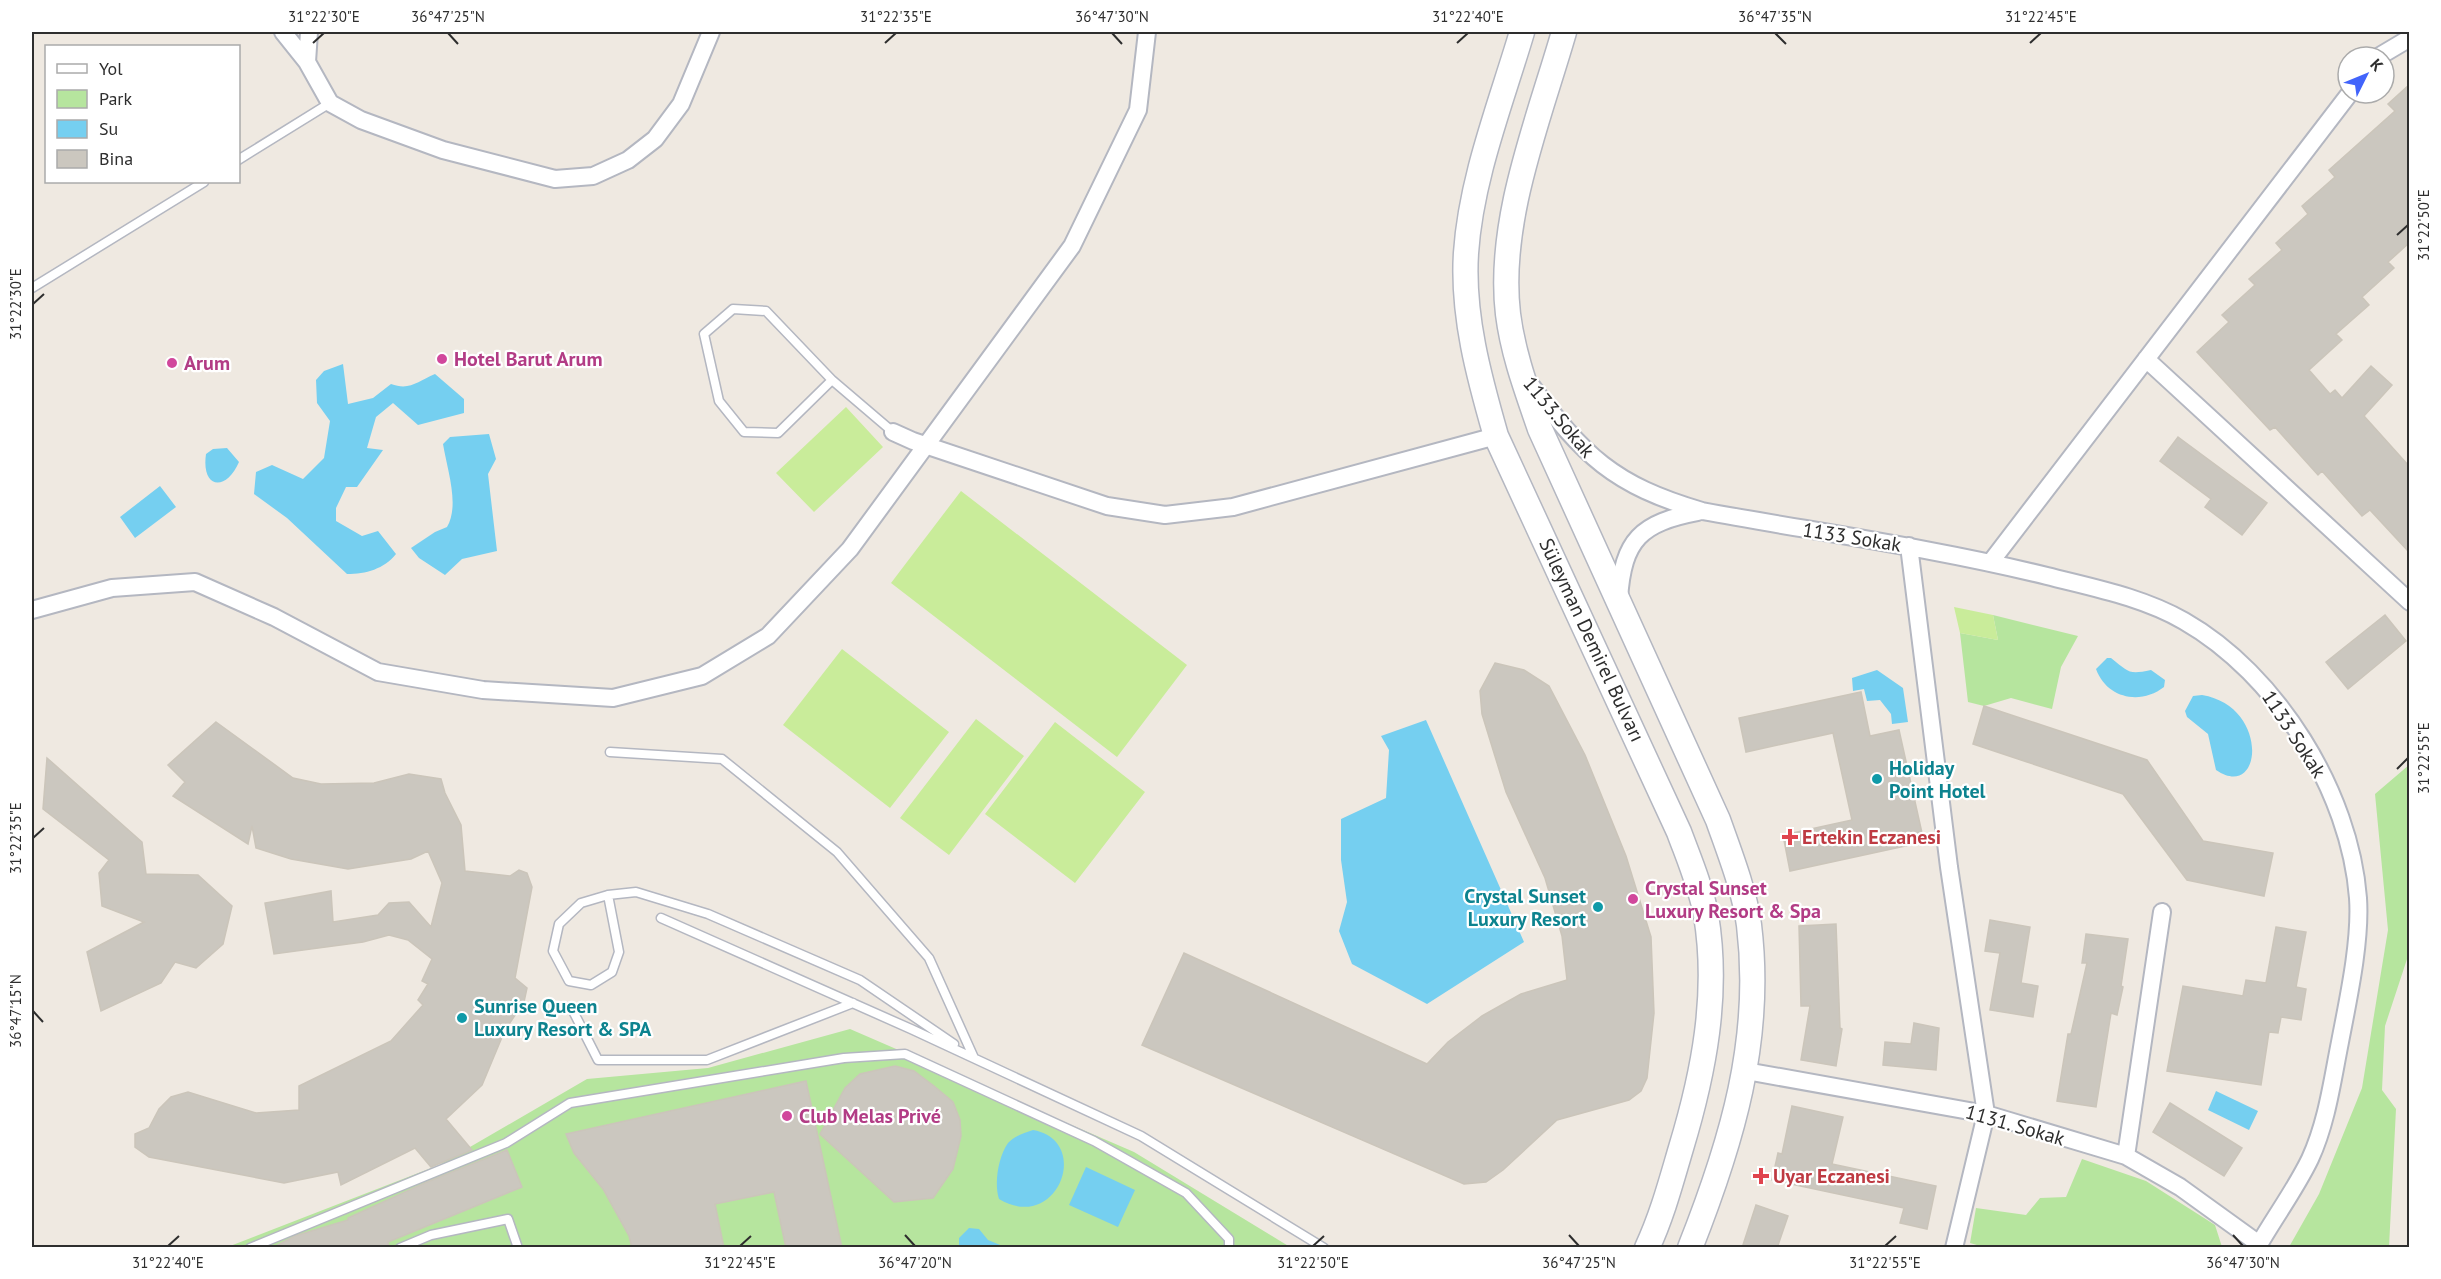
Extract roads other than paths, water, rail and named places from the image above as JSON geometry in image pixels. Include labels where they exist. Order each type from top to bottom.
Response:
[{"type":"main road","name":"Süleyman Demirel Bulvarı","points":[[1522,32],[1476,192],[1466,253],[1468,310],[1477,369],[1496,436],[1653,770],[1694,871],[1706,914],[1712,976],[1699,1091],[1670,1186],[1647,1248]]},
{"type":"main road","name":"Süleyman Demirel Bulvarı","points":[[1564,32],[1516,199],[1507,260],[1508,313],[1518,368],[1540,429],[1691,757],[1736,868],[1749,923],[1753,983],[1751,1041],[1746,1071],[1711,1197],[1690,1248]]},
{"type":"street","points":[[283,32],[307,62],[330,103],[361,120],[465,156],[555,179],[593,176],[628,160],[655,139],[681,104],[711,32]]},
{"type":"street","points":[[307,62],[309,32]]},
{"type":"street","points":[[32,610],[112,588],[195,582],[274,617],[378,672],[483,690],[613,698],[702,676],[768,636],[850,549],[1072,246],[1138,110],[1147,32]]},
{"type":"street","points":[[2396,46],[2409,38]]},
{"type":"street","points":[[1990,562],[2341,105]]},
{"type":"street","points":[[2146,359],[2409,602]]},
{"type":"street","name":"1133.Sokak","points":[[1518,368],[1579,446],[1604,467],[1662,499],[1702,511]]},
{"type":"street","points":[[894,432],[924,445],[1107,506],[1165,514],[1233,507],[1496,436]]},
{"type":"street","points":[[1619,602],[1621,572],[1627,554],[1642,532],[1666,518],[1702,511]]},
{"type":"street","name":"1133 Sokak","points":[[1702,511],[1990,562],[2129,597],[2184,621],[2226,651],[2267,689],[2299,735],[2329,787],[2351,847],[2358,901],[2352,983],[2326,1117],[2310,1159],[2258,1246]]},
{"type":"street","points":[[1909,546],[1948,855],[1986,1114],[1954,1248]]},
{"type":"street","points":[[2127,1156],[2162,912]]},
{"type":"street","name":"1131. Sokak","points":[[1746,1071],[1986,1114],[2127,1156],[2180,1187],[2258,1246]]},
{"type":"lane","points":[[240,159],[330,103]]},
{"type":"lane","points":[[32,288],[202,183]]},
{"type":"lane","points":[[832,380],[778,433],[744,432],[720,401],[704,334],[732,309],[766,311],[832,380],[894,432]]},
{"type":"lane","points":[[610,752],[723,759],[837,852],[929,958],[974,1058]]},
{"type":"lane","points":[[608,895],[619,952],[612,972],[591,985],[569,981],[553,951],[559,924],[580,903],[608,895],[636,892],[708,914],[860,980],[974,1058]]},
{"type":"lane","points":[[661,918],[853,1003],[1141,1136],[1324,1248]]},
{"type":"lane","points":[[572,1007],[598,1060],[707,1060],[853,1003]]},
{"type":"lane","points":[[250,1248],[506,1143],[570,1103],[844,1058],[904,1054],[1094,1141],[1186,1193],[1228,1239],[1228,1248]]},
{"type":"lane","points":[[400,1248],[431,1235],[508,1219],[518,1248]]},
{"type":"water","points":[[343,364],[348,404],[373,398],[391,384],[409,386],[435,374],[464,399],[464,413],[418,425],[393,403],[376,417],[367,448],[383,450],[357,487],[346,487],[336,508],[336,521],[362,536],[378,531],[396,554],[380,567],[354,574],[347,574],[287,518],[254,494],[256,472],[272,465],[303,479],[324,458],[330,421],[317,403],[316,380],[324,371]]},
{"type":"water","points":[[489,434],[496,459],[488,474],[497,551],[462,559],[445,575],[419,558],[411,548],[447,527],[451,518],[453,498],[443,444],[450,437]]},
{"type":"water","points":[[227,448],[239,462],[234,472],[222,482],[211,480],[205,466],[206,454],[213,449]]},
{"type":"water","points":[[160,486],[176,507],[135,538],[120,517]]},
{"type":"water","points":[[2107,658],[2111,658],[2129,671],[2151,670],[2165,680],[2164,687],[2145,696],[2135,697],[2116,693],[2101,679],[2096,669]]},
{"type":"water","points":[[1877,670],[1903,688],[1908,722],[1892,724],[1891,714],[1880,700],[1867,701],[1864,689],[1853,691],[1852,678]]},
{"type":"water","points":[[2202,695],[2224,703],[2239,716],[2249,732],[2252,749],[2250,763],[2243,773],[2232,776],[2216,770],[2208,734],[2187,717],[2185,711],[2193,696]]},
{"type":"water","points":[[1426,720],[1524,942],[1427,1004],[1352,964],[1339,931],[1347,902],[1341,860],[1341,819],[1386,798],[1389,750],[1381,736]]},
{"type":"water","points":[[2216,1091],[2258,1111],[2249,1130],[2208,1110]]},
{"type":"water","points":[[1033,1130],[1051,1138],[1061,1150],[1064,1166],[1060,1182],[1051,1195],[1037,1205],[1020,1207],[999,1199],[998,1171],[1008,1143]]},
{"type":"water","points":[[1086,1167],[1135,1190],[1118,1227],[1069,1205]]},
{"type":"water","points":[[969,1228],[979,1229],[988,1240],[1005,1247],[959,1247],[959,1238]]},
{"type":"place","name":"Hotel Barut Arum","points":[[442,359]]},
{"type":"place","name":"Arum","points":[[172,363]]},
{"type":"place","name":"Holiday Point Hotel","points":[[1877,779]]},
{"type":"place","name":"Ertekin Eczanesi","points":[[1790,837]]},
{"type":"place","name":"Crystal Sunset Luxury Resort & Spa","points":[[1633,899]]},
{"type":"place","name":"Crystal Sunset Luxury Resort","points":[[1598,907]]},
{"type":"place","name":"Sunrise Queen Luxury Resort & SPA","points":[[462,1018]]},
{"type":"place","name":"Club Melas Privé","points":[[787,1116]]},
{"type":"place","name":"Uyar Eczanesi","points":[[1761,1176]]}]
